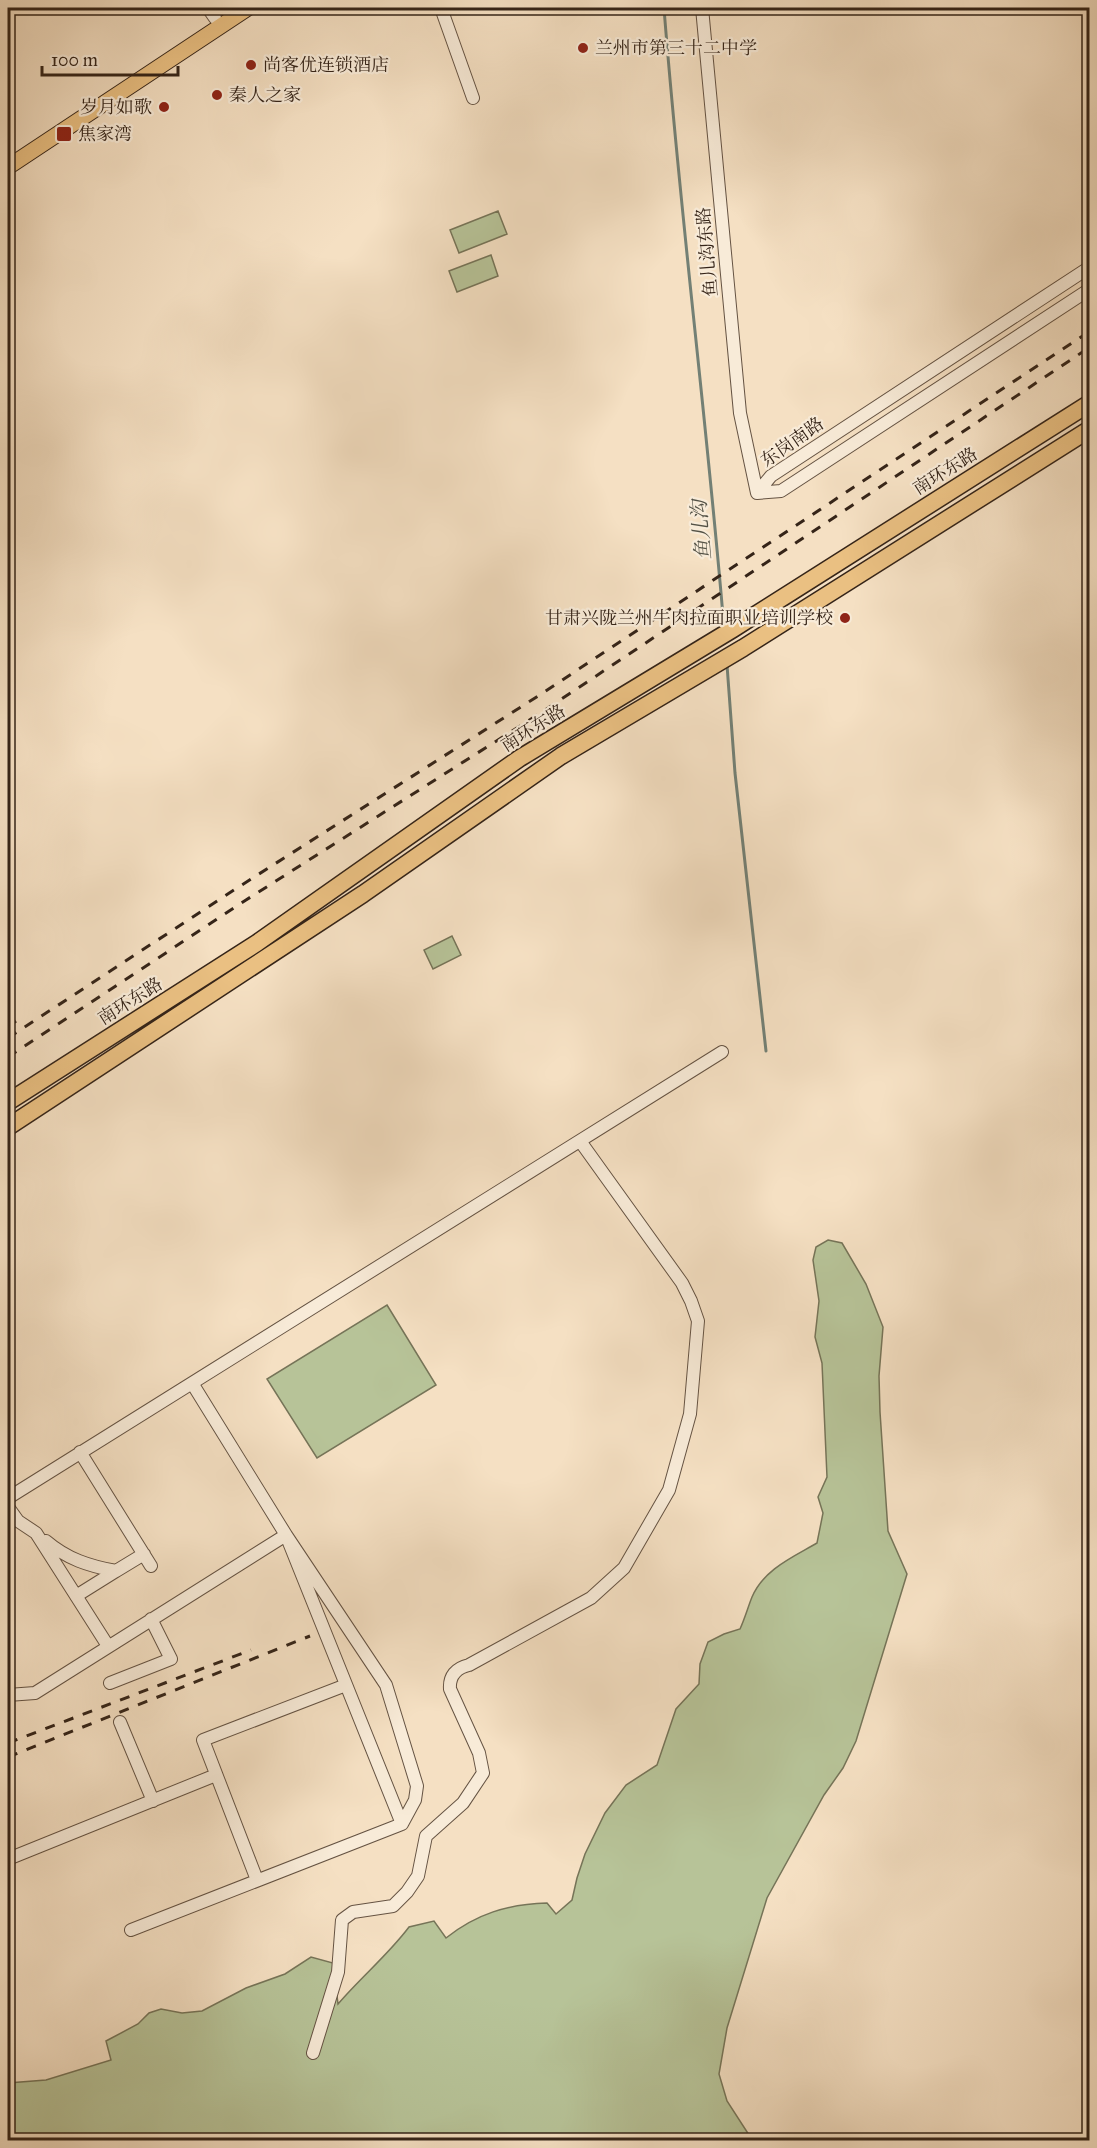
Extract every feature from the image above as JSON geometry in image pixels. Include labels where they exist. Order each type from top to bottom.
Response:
[{"type":"highway","name":"南环东路","points":[[8,1102],[256,944],[520,758],[733,629],[1089,403]]},
{"type":"highway","name":"南环东路","points":[[8,1127],[363,894],[561,756],[735,653],[1089,429]]},
{"type":"highway","points":[[520,758],[532,776]]},
{"type":"main road","points":[[8,155],[212,13],[231,8]]},
{"type":"main road","points":[[8,167],[248,8]]},
{"type":"street","points":[[441,8],[473,98]]},
{"type":"street","name":"鱼儿沟东路","points":[[702,8],[740,413],[757,492]]},
{"type":"street","name":"东岗南路","points":[[757,492],[771,476],[1089,267]]},
{"type":"street","name":"东岗南路","points":[[757,492],[781,491],[1089,289]]},
{"type":"street","points":[[8,1498],[722,1052]]},
{"type":"street","points":[[313,2053],[338,1972],[342,1920],[353,1912],[393,1906],[407,1892],[418,1876],[426,1836],[463,1803],[483,1773],[479,1753],[450,1689],[454,1673],[591,1598],[624,1568],[669,1490],[690,1414],[698,1321],[682,1283],[580,1141]]},
{"type":"street","points":[[131,1930],[402,1824],[415,1800],[417,1786],[386,1685],[286,1534],[192,1383]]},
{"type":"street","points":[[80,1452],[151,1566]]},
{"type":"street","points":[[8,1507],[18,1521],[59,1552],[86,1565],[116,1571]]},
{"type":"street","points":[[36,1533],[108,1646]]},
{"type":"street","points":[[8,1695],[34,1693],[286,1534]]},
{"type":"street","points":[[286,1534],[402,1824]]},
{"type":"street","points":[[76,1596],[144,1554]]},
{"type":"street","points":[[110,1683],[171,1659],[151,1619]]},
{"type":"street","points":[[257,1880],[203,1740],[346,1685]]},
{"type":"street","points":[[120,1722],[153,1801]]},
{"type":"street","points":[[8,1859],[216,1775]]},
{"type":"green space","points":[[498,211],[507,234],[459,253],[450,230]]},
{"type":"green space","points":[[491,255],[498,276],[457,292],[449,271]]},
{"type":"green space","points":[[452,936],[461,955],[433,969],[424,950]]},
{"type":"green space","points":[[828,1240],[842,1243],[866,1284],[883,1327],[879,1376],[888,1531],[907,1574],[856,1741],[843,1768],[824,1795],[767,1898],[727,2028],[719,2074],[727,2101],[749,2135],[755,2140],[8,2140],[8,2083],[46,2080],[111,2060],[106,2041],[138,2024],[149,2013],[161,2009],[182,2013],[202,2011],[246,1988],[285,1974],[311,1957],[333,1963],[338,2004],[409,1927],[434,1921],[446,1938],[481,1917],[506,1908],[547,1903],[556,1914],[572,1900],[585,1854],[605,1813],[626,1785],[657,1765],[676,1709],[699,1684],[700,1664],[708,1642],[740,1629],[752,1597],[764,1579],[780,1565],[817,1543],[823,1513],[818,1497],[827,1477],[822,1363],[815,1337],[819,1301],[813,1260],[816,1247]]},
{"type":"green space","points":[[387,1305],[436,1385],[317,1458],[267,1379]]},
{"type":"waterway","name":"鱼儿沟","points":[[664,8],[724,628]]},
{"type":"waterway","name":"鱼儿沟","points":[[727,665],[735,773],[766,1051]]},
{"type":"railway","points":[[8,1038],[237,888],[535,698],[1090,331]]},
{"type":"railway","points":[[8,1057],[246,900],[542,712],[1090,347]]},
{"type":"railway","points":[[8,1027],[20,1018]]},
{"type":"railway","points":[[8,1757],[310,1636]]},
{"type":"railway","points":[[8,1743],[251,1650]]},
{"type":"place","name":"兰州市第三十二中学","points":[[583,48]]},
{"type":"place","name":"尚客优连锁酒店","points":[[251,65]]},
{"type":"place","name":"秦人之家","points":[[217,95]]},
{"type":"place","name":"岁月如歌","points":[[164,107]]},
{"type":"place","name":"焦家湾","points":[[64,134]]},
{"type":"place","name":"甘肃兴陇兰州牛肉拉面职业培训学校","points":[[845,618]]}]
